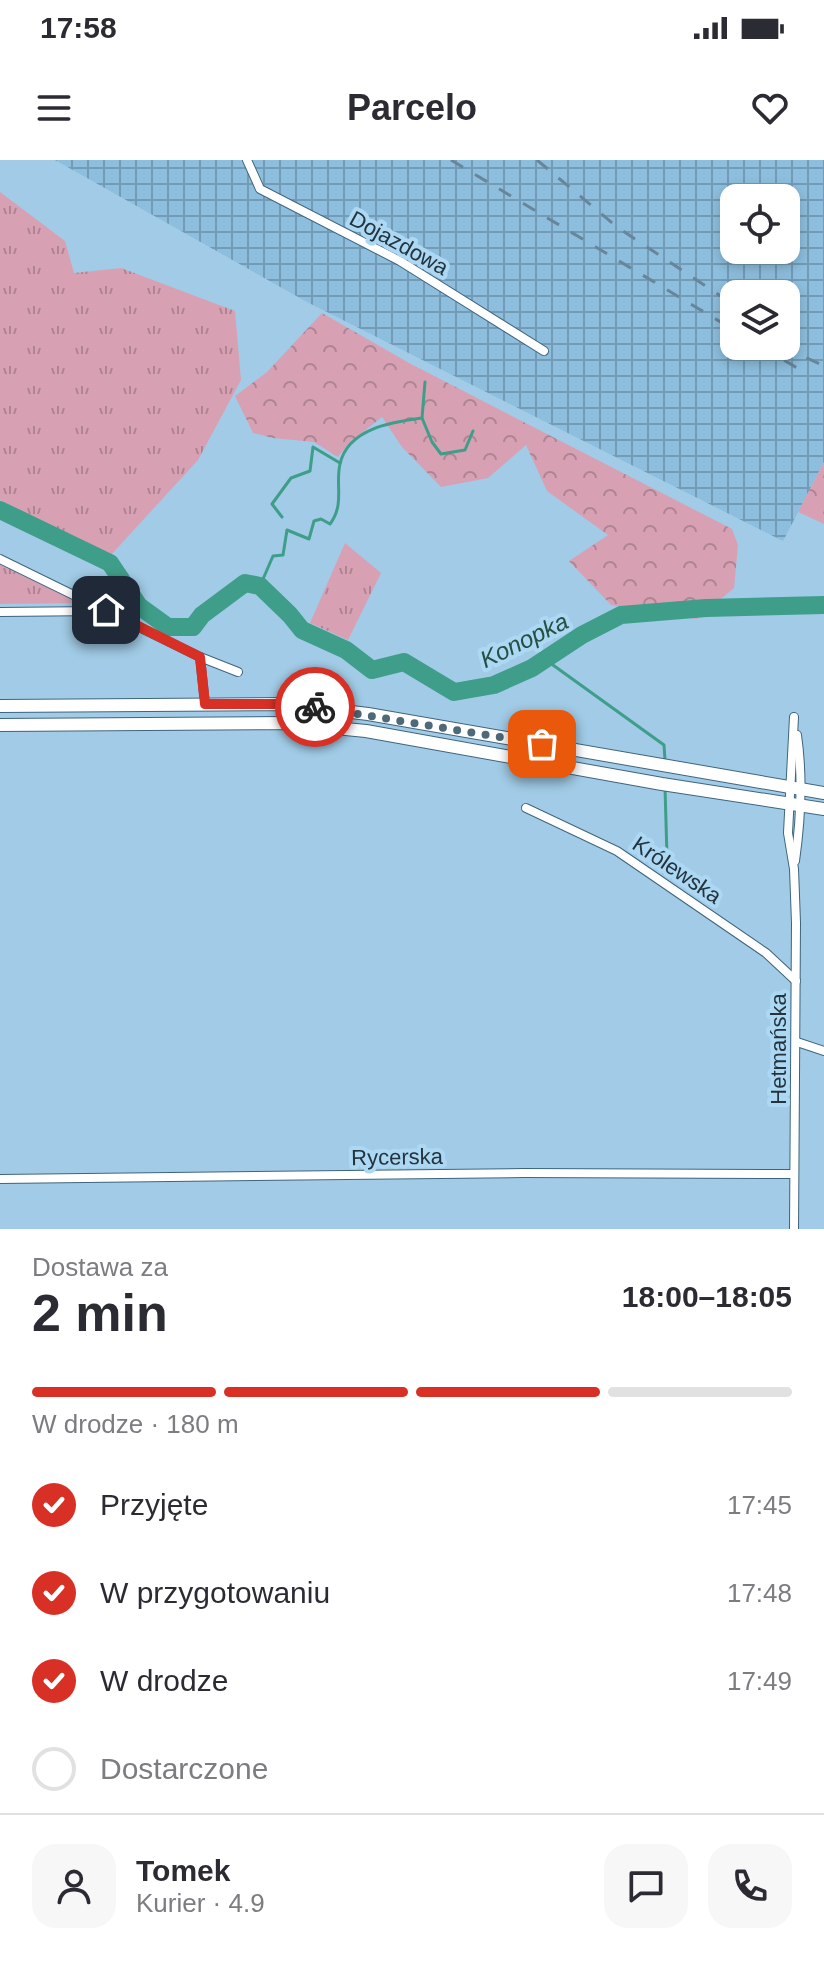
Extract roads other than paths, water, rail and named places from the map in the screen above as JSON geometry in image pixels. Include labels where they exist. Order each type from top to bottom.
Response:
[{"type":"main road","points":[[0,706],[286,704],[354,712],[824,793]]},
{"type":"main road","points":[[0,725],[226,722],[366,731],[824,809]]},
{"type":"street","name":"Dojazdowa","points":[[247,160],[260,189],[400,261],[544,351]]},
{"type":"street","points":[[0,559],[200,657],[238,672]]},
{"type":"street","points":[[0,612],[106,610]]},
{"type":"street","points":[[200,657],[205,704]]},
{"type":"street","name":"Hetmańska","points":[[794,1229],[797,1042],[794,869],[788,833],[795,805],[794,717],[800,762],[795,788]]},
{"type":"street","name":"Królewska","points":[[526,808],[617,851],[754,944],[796,981]]},
{"type":"street","points":[[797,1042],[824,1051]]},
{"type":"street","name":"Rycerska","points":[[0,1179],[524,1173],[794,1174]]},
{"type":"waterway","points":[[422,418],[425,382]]},
{"type":"waterway","points":[[260,586],[273,556],[283,555],[287,530],[309,539],[314,521],[321,519],[330,524],[335,517],[340,464],[352,442],[373,429],[422,418],[441,454],[465,450],[473,431]]},
{"type":"waterway","points":[[282,517],[272,504],[291,478],[310,471],[313,447],[340,463]]},
{"type":"waterway","name":"Konopka","points":[[0,510],[110,563],[139,606],[168,627],[193,627],[202,615],[245,583],[260,586],[302,630],[346,650],[372,670],[404,662],[454,692],[494,685],[532,668],[582,635],[621,615],[706,608],[824,605]]},
{"type":"waterway","points":[[546,660],[664,745],[665,760]]},
{"type":"waterway","points":[[664,873],[667,857],[665,787]]},
{"type":"railway","points":[[451,160],[720,322]]},
{"type":"railway","points":[[537,160],[617,227],[720,296]]},
{"type":"railway","points":[[800,355],[824,366]]},
{"type":"railway","points":[[784,360],[799,369]]}]
